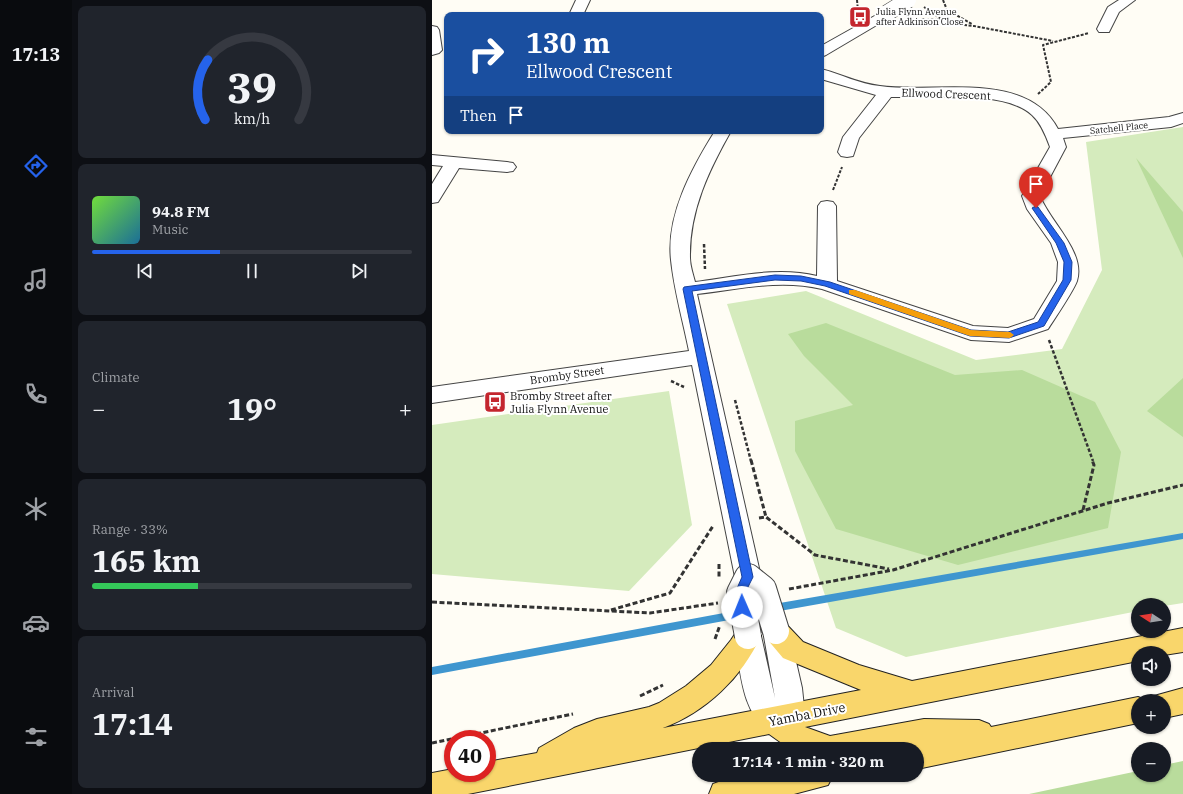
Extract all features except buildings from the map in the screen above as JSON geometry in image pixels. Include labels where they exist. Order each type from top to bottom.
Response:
[{"type":"main road","points":[[776,631],[793,650],[858,677],[913,693]]},
{"type":"main road","points":[[530,768],[597,732],[656,718],[694,697],[726,667],[743,646],[748,636]]},
{"type":"main road","name":"Yamba Drive","points":[[432,787],[530,768],[782,729],[913,693],[1183,640]]},
{"type":"main road","points":[[1171,704],[1183,701]]},
{"type":"main road","points":[[924,754],[1131,711]]},
{"type":"main road","points":[[782,729],[806,742]]},
{"type":"main road","points":[[869,742],[924,732],[1022,733]]},
{"type":"main road","points":[[727,794],[743,782]]},
{"type":"main road","points":[[727,794],[784,782]]},
{"type":"street","points":[[577,12],[583,0]]},
{"type":"street","points":[[1104,29],[1113,10],[1128,0]]},
{"type":"street","points":[[824,50],[887,13],[914,3]]},
{"type":"street","points":[[432,30],[438,50]]},
{"type":"street","name":"Ellwood Crescent","points":[[824,75],[868,90],[1003,96],[1021,101],[1036,110],[1054,134]]},
{"type":"street","points":[[847,152],[851,138],[887,92]]},
{"type":"street","name":"Satchell Place","points":[[1054,134],[1171,122],[1183,118]]},
{"type":"street","points":[[722,134],[706,159],[693,189],[683,223],[680,259],[748,577],[740,593],[759,692],[764,707],[782,729]]},
{"type":"street","points":[[687,289],[775,278],[801,278],[827,284],[970,333],[1009,335],[1041,324],[1067,280],[1068,268],[1068,262],[1060,243],[1036,208],[1031,196],[1058,147],[1054,134]]},
{"type":"street","points":[[432,160],[453,164],[507,167]]},
{"type":"street","points":[[432,198],[453,164]]},
{"type":"street","points":[[827,206],[827,284]]},
{"type":"street","name":"Bromby Street","points":[[432,395],[701,356]]},
{"type":"street","points":[[748,577],[763,589],[776,631],[788,688],[782,729]]},
{"type":"path","points":[[943,0],[947,10],[974,26]]},
{"type":"path","points":[[914,3],[952,24],[974,26],[1053,41]]},
{"type":"path","points":[[1021,101],[1039,94],[1051,82],[1043,45],[1053,41],[1104,29]]},
{"type":"path","points":[[827,206],[847,152]]},
{"type":"path","points":[[704,239],[705,269],[714,277],[728,279],[730,283]]},
{"type":"path","points":[[1041,324],[1050,343],[1094,465],[1083,510]]},
{"type":"path","points":[[663,361],[664,377],[686,388]]},
{"type":"path","points":[[733,395],[766,517]]},
{"type":"path","points":[[787,589],[893,570],[1083,510],[1183,485]]},
{"type":"path","points":[[711,518],[712,526]]},
{"type":"path","points":[[432,602],[650,613],[725,602]]},
{"type":"path","points":[[714,644],[720,625]]},
{"type":"path","points":[[638,698],[664,685]]},
{"type":"path","points":[[432,743],[574,714]]},
{"type":"green space","points":[[1183,127],[1183,603],[1171,605],[1171,598],[1131,598],[1131,612],[906,657],[836,628],[727,304],[806,291],[976,360],[1062,349],[1102,270],[1086,142]]},
{"type":"green space","points":[[1136,158],[1183,212],[1183,258]]},
{"type":"green space","points":[[826,323],[955,375],[1022,370],[1095,402],[1121,452],[1108,528],[958,565],[836,529],[795,451],[795,421],[853,405],[804,356],[788,334]]},
{"type":"green space","points":[[1183,378],[1183,437],[1147,411]]},
{"type":"green space","points":[[669,391],[692,525],[629,591],[432,574],[432,425]]},
{"type":"green space","points":[[1183,761],[1183,794],[1029,794],[1131,772],[1131,782],[1171,782],[1171,764]]},
{"type":"waterway","points":[[774,608],[1183,536]]},
{"type":"waterway","points":[[432,671],[740,614]]},
{"type":"slow traffic","points":[[852,292],[970,333],[1010,335]]},
{"type":"place","name":"Julia Flynn Avenue after Adkinson Close","points":[[860,17]]},
{"type":"place","name":"Bromby Street after Julia Flynn Avenue","points":[[495,402]]},
{"type":"route","points":[[742,607],[740,593],[748,577],[687,289],[775,278],[801,278],[827,284],[970,333],[1009,335],[1041,324],[1067,280],[1068,262],[1060,243],[1036,208]]}]
